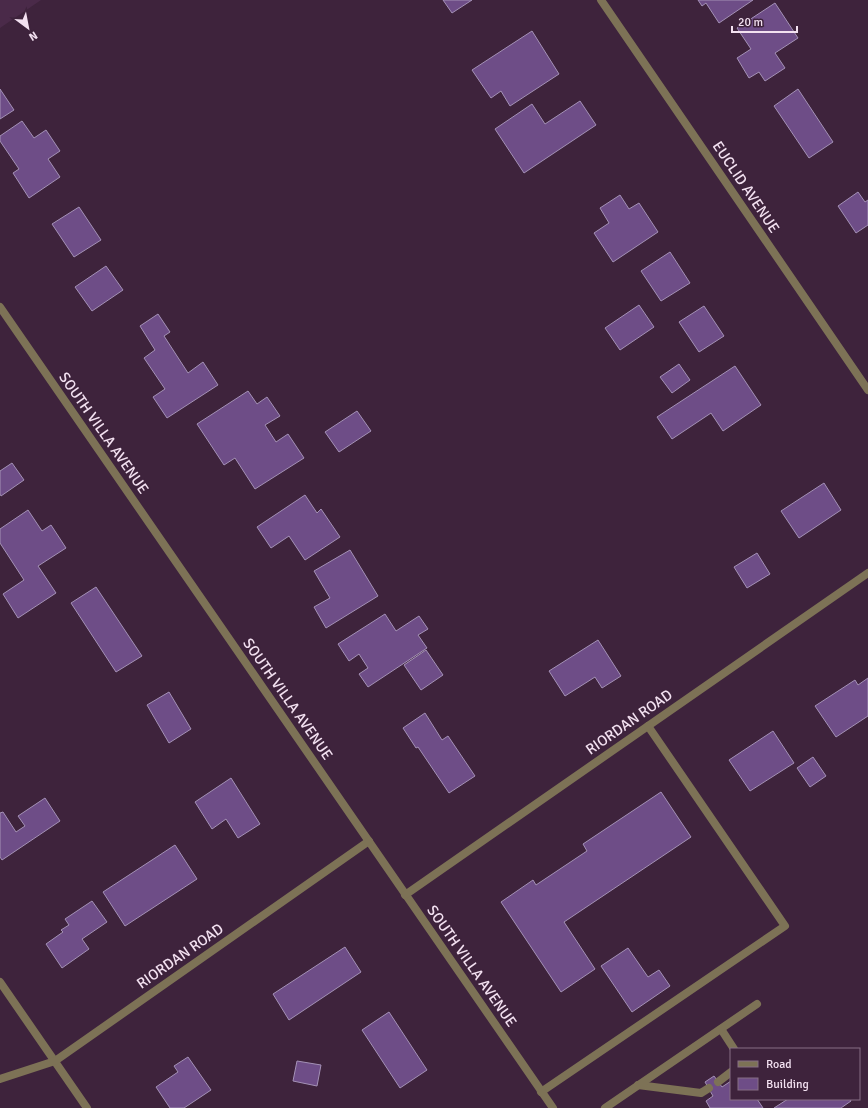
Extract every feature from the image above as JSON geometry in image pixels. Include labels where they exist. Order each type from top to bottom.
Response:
[{"type":"street","name":"EUCLID AVENUE","points":[[601,0],[868,390]]},
{"type":"street","name":"SOUTH VILLA AVENUE","points":[[0,307],[552,1108]]},
{"type":"street","name":"RIORDAN ROAD","points":[[405,895],[868,573]]},
{"type":"street","points":[[541,1092],[785,926],[648,726]]},
{"type":"street","name":"RIORDAN ROAD","points":[[0,1079],[55,1061],[369,841]]},
{"type":"street","points":[[0,982],[87,1108]]},
{"type":"street","points":[[605,1108],[757,1004]]},
{"type":"street","points":[[721,1029],[733,1048]]},
{"type":"street","points":[[718,1082],[730,1073]]},
{"type":"street","points":[[638,1086],[701,1093],[709,1088]]},
{"type":"shaded area","points":[[0,0],[41,0],[0,28]]},
{"type":"building","points":[[443,0],[472,0],[452,13]]},
{"type":"building","points":[[698,0],[753,0],[719,23],[706,3],[702,6]]},
{"type":"building","points":[[775,3],[798,38],[775,53],[785,68],[765,81],[759,72],[749,78],[737,58],[751,49],[737,28]]},
{"type":"building","points":[[532,31],[559,74],[510,106],[501,91],[491,98],[472,70]]},
{"type":"building","points":[[0,89],[14,110],[0,119]]},
{"type":"building","points":[[798,89],[833,142],[809,158],[774,106]]},
{"type":"building","points":[[580,101],[596,125],[524,173],[495,129],[532,104],[545,124]]},
{"type":"building","points":[[22,121],[34,138],[46,130],[60,151],[48,159],[60,177],[29,198],[13,173],[19,169],[0,141],[0,136]]},
{"type":"building","points":[[858,192],[865,202],[868,200],[868,225],[856,233],[838,206]]},
{"type":"building","points":[[620,195],[629,209],[639,203],[658,232],[613,262],[594,233],[609,223],[600,208]]},
{"type":"building","points":[[79,207],[101,240],[74,257],[52,224]]},
{"type":"building","points":[[670,252],[690,283],[661,301],[641,271]]},
{"type":"building","points":[[106,266],[123,290],[92,311],[75,287]]},
{"type":"building","points":[[639,305],[654,327],[620,350],[605,328]]},
{"type":"building","points":[[704,306],[724,336],[699,352],[679,322]]},
{"type":"building","points":[[158,314],[170,332],[164,336],[188,373],[203,362],[218,385],[167,418],[153,397],[165,389],[144,358],[155,350],[140,326]]},
{"type":"building","points":[[679,364],[690,380],[672,393],[660,377]]},
{"type":"building","points":[[735,366],[761,405],[723,431],[711,413],[672,439],[657,417]]},
{"type":"building","points":[[248,391],[257,404],[267,397],[280,416],[265,425],[276,442],[288,434],[304,458],[255,489],[235,458],[224,465],[197,424]]},
{"type":"building","points":[[357,411],[371,431],[339,452],[325,432]]},
{"type":"building","points":[[12,463],[24,480],[1,496],[0,471]]},
{"type":"building","points":[[824,483],[841,510],[799,538],[781,511]]},
{"type":"building","points":[[305,495],[317,513],[321,509],[340,537],[305,560],[289,536],[271,548],[257,527]]},
{"type":"building","points":[[28,510],[42,531],[51,525],[66,548],[38,566],[56,593],[18,618],[3,594],[24,580],[0,543],[0,529]]},
{"type":"building","points":[[350,550],[378,596],[326,628],[314,607],[330,598],[314,571]]},
{"type":"building","points":[[757,553],[770,574],[747,588],[734,567]]},
{"type":"building","points":[[96,587],[142,656],[116,672],[71,603]]},
{"type":"building","points":[[385,614],[396,631],[419,616],[428,629],[418,635],[427,648],[368,687],[359,674],[368,668],[359,654],[349,661],[338,644]]},
{"type":"building","points":[[598,640],[621,676],[602,688],[595,677],[565,696],[549,671]]},
{"type":"building","points":[[426,650],[443,675],[421,690],[404,665]]},
{"type":"building","points":[[868,678],[868,716],[836,737],[815,706],[855,680],[858,685]]},
{"type":"building","points":[[169,692],[191,729],[169,743],[147,705]]},
{"type":"building","points":[[425,713],[442,740],[448,736],[475,776],[449,793],[418,747],[416,748],[403,728]]},
{"type":"building","points":[[773,731],[794,763],[750,791],[729,760]]},
{"type":"building","points":[[813,757],[826,776],[810,787],[797,768]]},
{"type":"building","points":[[231,778],[260,824],[238,838],[226,819],[212,829],[195,802]]},
{"type":"building","points":[[661,792],[691,837],[564,922],[595,969],[561,992],[501,902],[533,880],[536,885],[587,851],[583,844]]},
{"type":"building","points":[[45,798],[60,821],[2,860],[0,857],[0,813],[3,812],[16,832],[25,826],[18,816]]},
{"type":"building","points":[[175,845],[197,879],[125,926],[103,892]]},
{"type":"building","points":[[92,901],[107,922],[82,939],[89,949],[62,968],[46,944],[63,932],[61,930],[69,925],[65,919]]},
{"type":"building","points":[[345,947],[361,972],[289,1020],[273,994]]},
{"type":"building","points":[[628,948],[648,977],[659,970],[670,986],[632,1012],[601,966]]},
{"type":"building","points":[[389,1012],[427,1070],[400,1088],[362,1030]]},
{"type":"building","points":[[188,1057],[211,1090],[184,1108],[170,1108],[156,1087],[178,1072],[174,1066]]},
{"type":"building","points":[[297,1061],[321,1065],[317,1086],[293,1081]]},
{"type":"building","points":[[714,1076],[722,1087],[730,1082],[730,1100],[758,1100],[763,1108],[710,1108],[706,1101],[713,1096],[705,1082]]},
{"type":"building","points":[[786,1100],[851,1101],[841,1108],[774,1108]]}]
